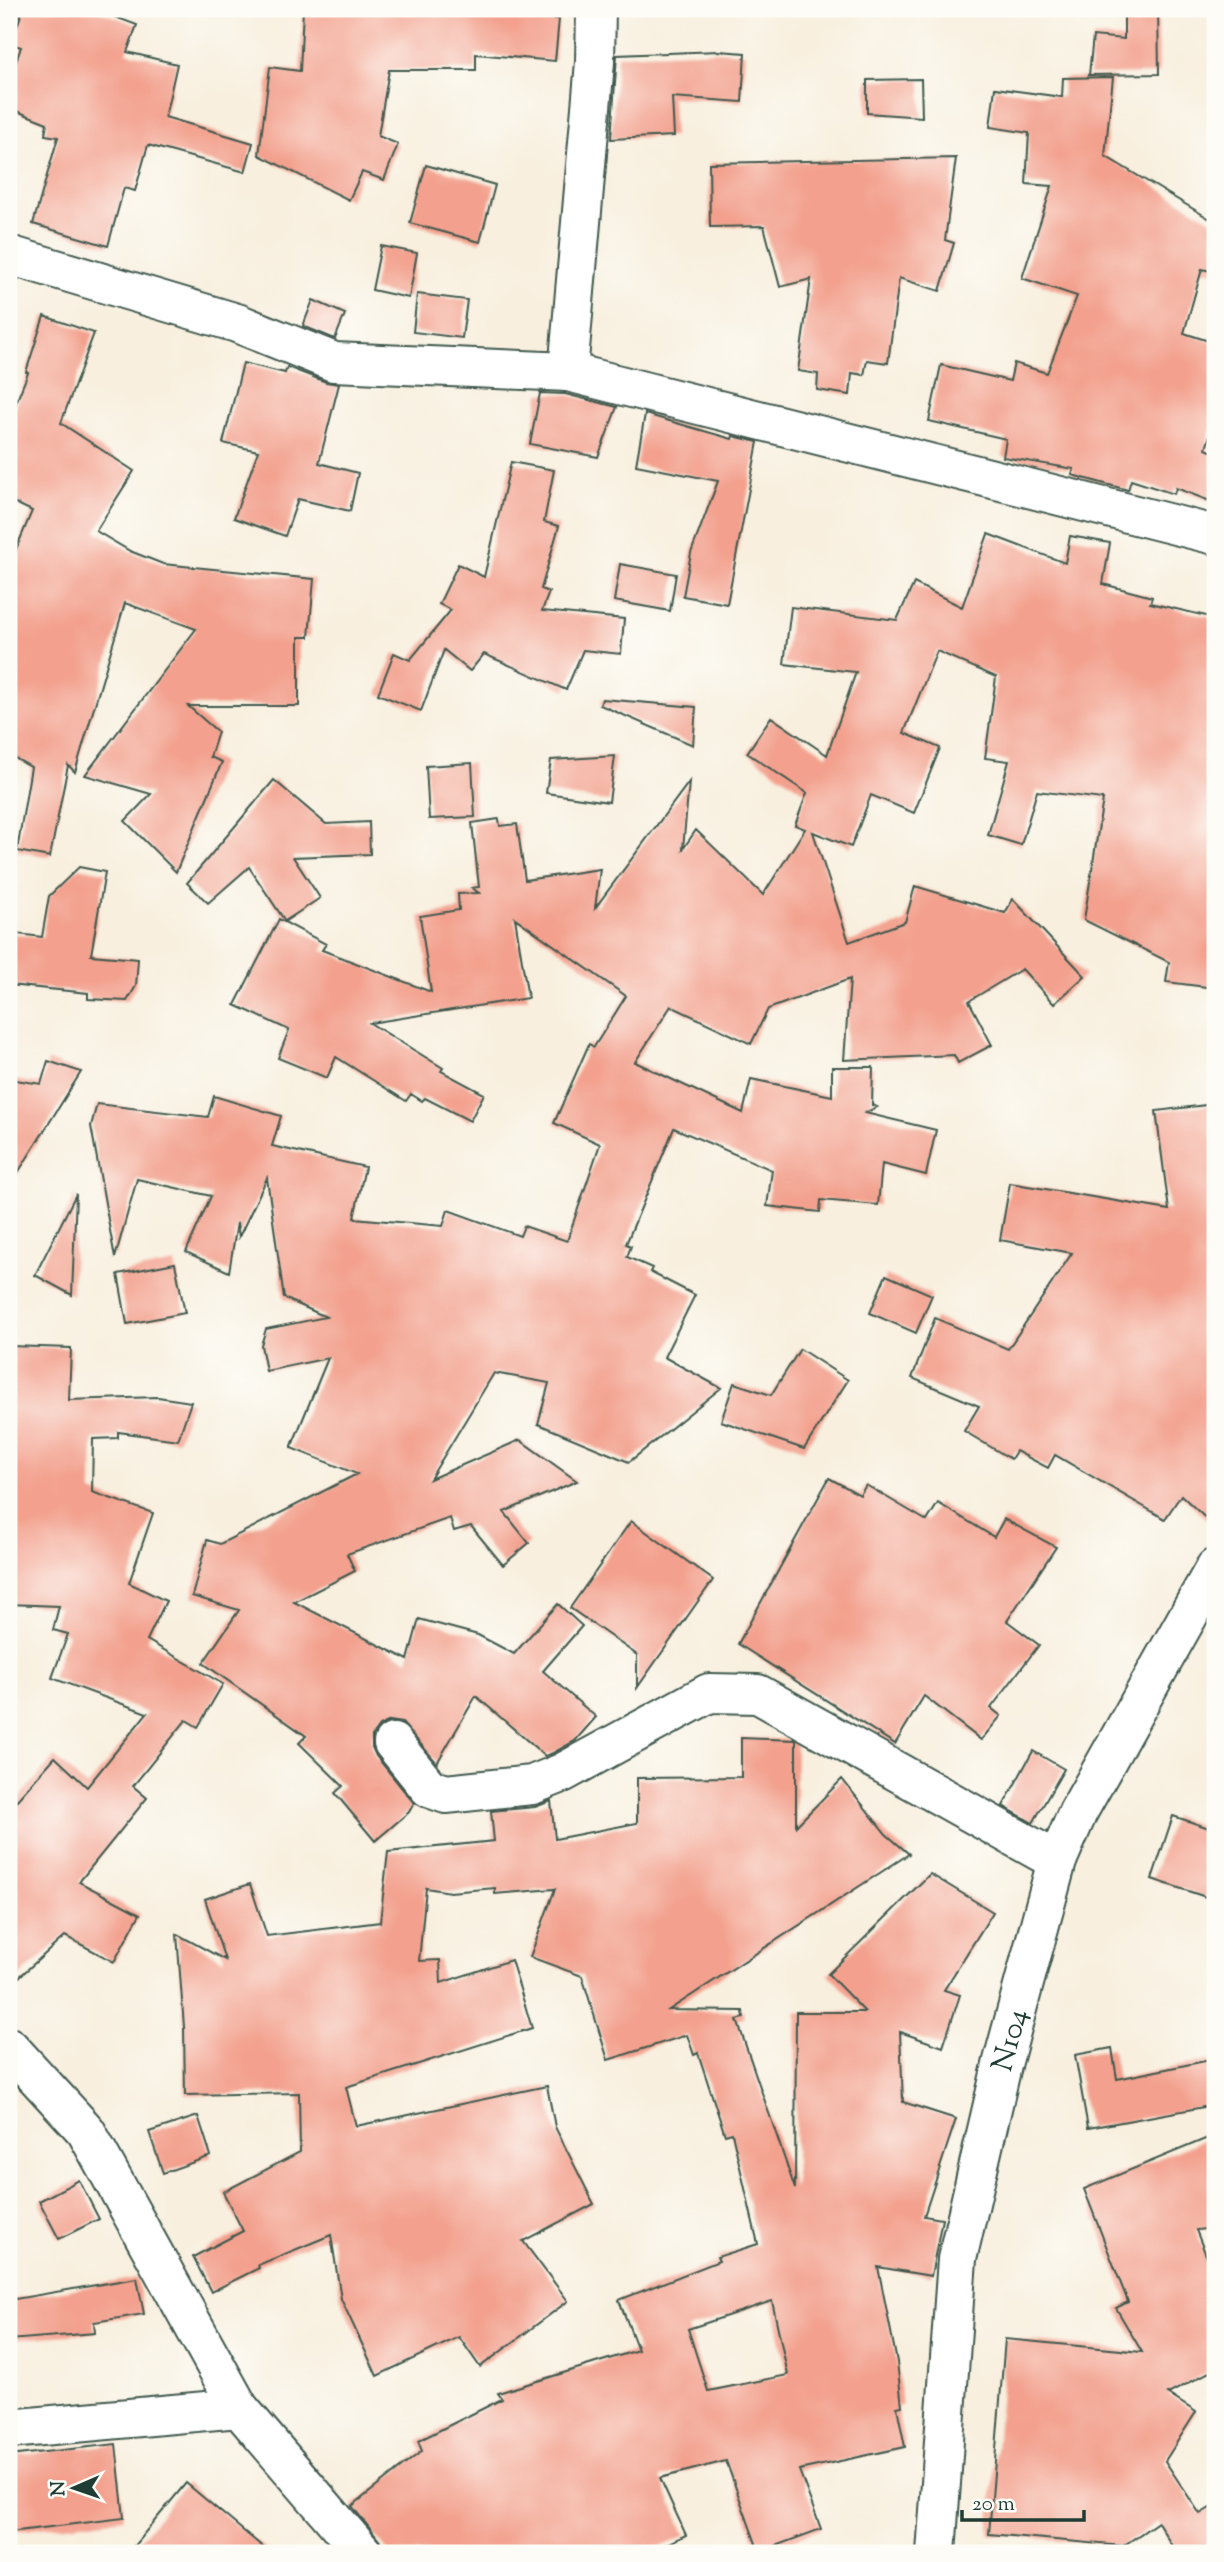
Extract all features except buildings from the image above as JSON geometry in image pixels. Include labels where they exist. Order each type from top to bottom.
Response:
[{"type":"street","points":[[568,372],[595,62],[596,9]]},
{"type":"street","points":[[9,255],[237,323],[334,362],[568,372],[1215,535]]},
{"type":"street","name":"N104","points":[[936,2553],[957,2259],[1003,2061],[1057,1861],[1078,1812],[1215,1568]]},
{"type":"street","points":[[393,1743],[429,1788],[446,1794],[532,1785],[562,1773],[709,1693],[758,1695],[1057,1861]]},
{"type":"street","points":[[9,2047],[86,2131],[239,2408],[363,2553]]},
{"type":"street","points":[[9,2429],[239,2408]]}]
